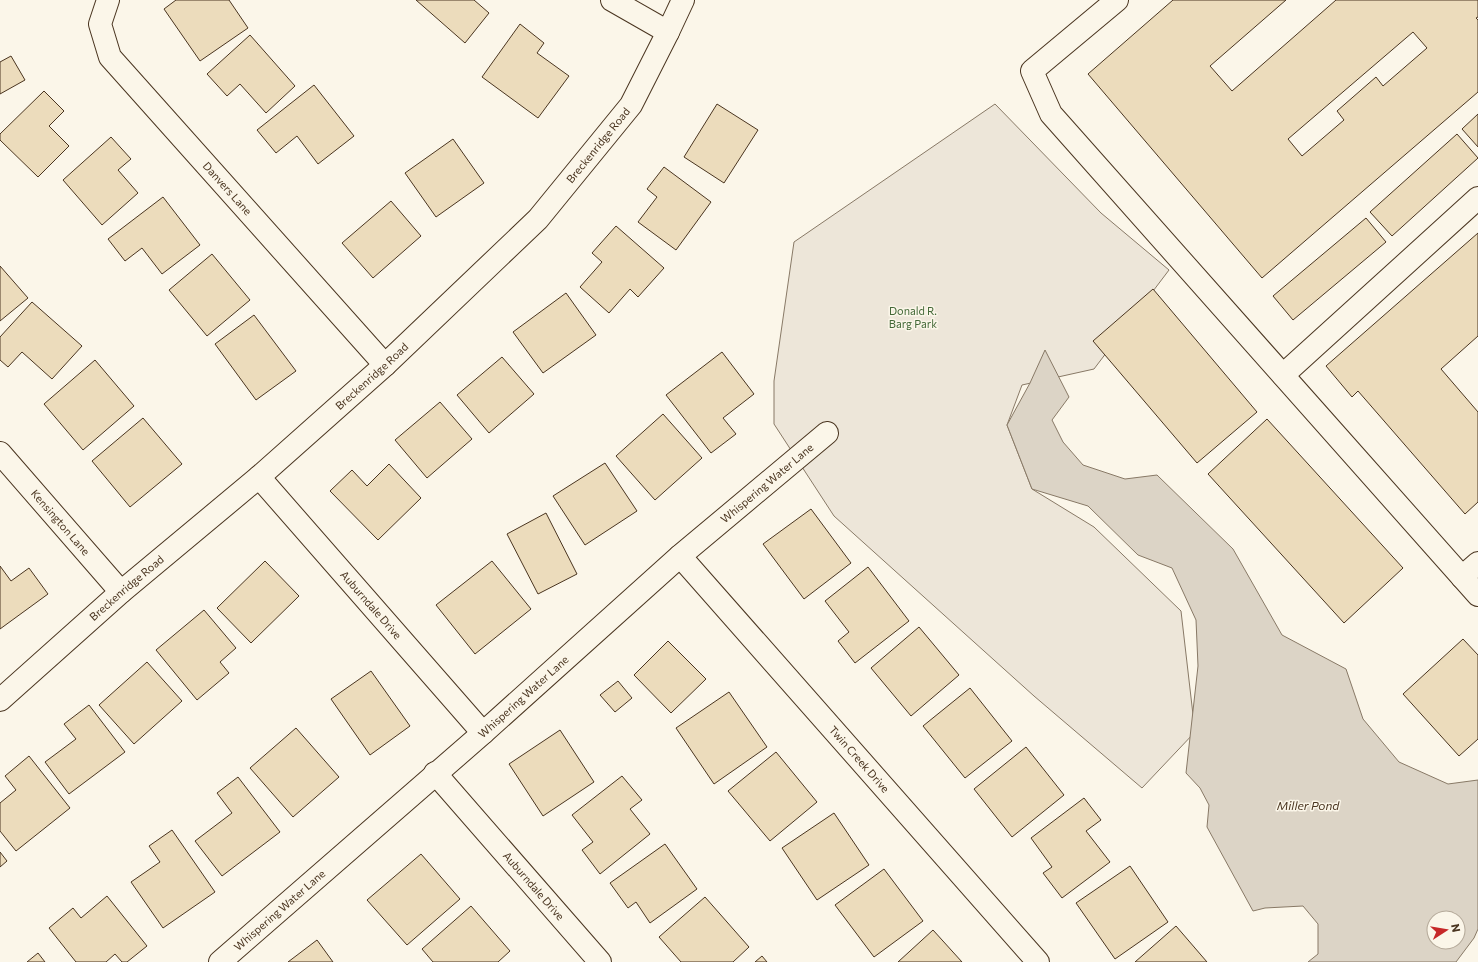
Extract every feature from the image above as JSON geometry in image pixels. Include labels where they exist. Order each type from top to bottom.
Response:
[{"type":"street","name":"Danvers Lane","points":[[108,0],[100,24],[110,57],[385,365]]},
{"type":"street","points":[[612,0],[668,32]]},
{"type":"street","name":"Breckenridge Road","points":[[0,700],[121,592],[259,477],[385,365],[538,219],[631,105],[683,0]]},
{"type":"street","points":[[1117,0],[1032,71],[1051,114],[1283,375],[1470,570],[1478,595]]},
{"type":"street","points":[[1283,375],[1478,198]]},
{"type":"street","name":"Whispering Water Lane","points":[[220,962],[483,733],[680,556],[827,433]]},
{"type":"street","name":"Kensington Lane","points":[[0,453],[121,592]]},
{"type":"street","name":"Auburndale Drive","points":[[259,477],[483,733]]},
{"type":"street","name":"Twin Creek Drive","points":[[680,556],[1038,962]]},
{"type":"street","name":"Auburndale Drive","points":[[435,774],[600,962]]},
{"type":"green space","name":"Donald R. Barg Park","points":[[995,104],[1101,213],[1169,270],[1094,369],[1022,385],[1007,425],[1032,489],[1094,527],[1181,611],[1195,732],[1142,788],[1034,696],[834,516],[774,424],[774,381],[794,242]]},
{"type":"water","name":"Miller Pond","points":[[1045,350],[1069,397],[1052,420],[1063,442],[1083,465],[1125,479],[1157,475],[1233,549],[1282,635],[1346,669],[1363,719],[1399,762],[1448,784],[1478,780],[1478,929],[1474,938],[1466,949],[1466,910],[1426,910],[1426,950],[1465,950],[1456,962],[1308,962],[1318,954],[1318,924],[1303,906],[1265,908],[1253,911],[1207,827],[1209,805],[1200,788],[1186,773],[1198,666],[1196,620],[1172,568],[1138,555],[1088,506],[1032,489],[1007,425],[1030,383]]},
{"type":"building","points":[[176,0],[229,0],[248,28],[200,61],[164,9]]},
{"type":"building","points":[[416,0],[474,0],[489,13],[465,43]]},
{"type":"building","points":[[1173,0],[1286,0],[1210,66],[1232,91],[1336,0],[1478,0],[1478,17],[1476,18],[1478,20],[1478,92],[1262,278],[1088,74]],"holes":[[[1413,32],[1427,48],[1383,86],[1376,77],[1337,111],[1344,120],[1302,156],[1288,139]]]},
{"type":"building","points":[[520,24],[544,43],[537,53],[569,76],[538,118],[482,77]]},
{"type":"building","points":[[250,35],[295,86],[266,113],[240,84],[227,96],[207,74]]},
{"type":"building","points":[[11,56],[25,80],[0,94],[0,62]]},
{"type":"building","points":[[314,85],[354,136],[318,164],[297,136],[276,153],[257,130]]},
{"type":"building","points":[[44,91],[64,111],[49,126],[69,146],[38,177],[0,140],[0,134]]},
{"type":"building","points":[[717,104],[758,130],[724,183],[684,157]]},
{"type":"building","points":[[1478,114],[1478,147],[1462,129]]},
{"type":"building","points":[[1457,134],[1478,158],[1392,236],[1370,212]]},
{"type":"building","points":[[111,137],[131,159],[118,170],[138,193],[102,225],[63,180]]},
{"type":"building","points":[[453,139],[484,183],[436,217],[405,173]]},
{"type":"building","points":[[664,167],[711,202],[676,250],[638,222],[657,197],[647,189]]},
{"type":"building","points":[[163,197],[200,245],[162,274],[142,248],[125,261],[108,239]]},
{"type":"building","points":[[391,201],[421,236],[373,278],[342,243]]},
{"type":"building","points":[[1366,218],[1386,242],[1293,320],[1273,296]]},
{"type":"building","points":[[616,226],[664,268],[638,297],[630,289],[609,313],[580,287],[602,262],[592,253]]},
{"type":"building","points":[[1478,233],[1478,336],[1441,369],[1478,412],[1478,502],[1465,514],[1358,391],[1352,397],[1326,366]]},
{"type":"building","points":[[212,254],[250,300],[207,336],[169,290]]},
{"type":"building","points":[[0,266],[28,298],[0,321]]},
{"type":"building","points":[[1153,289],[1257,412],[1197,463],[1093,341]]},
{"type":"building","points":[[566,293],[596,335],[543,373],[513,332]]},
{"type":"building","points":[[32,302],[82,346],[52,379],[22,352],[8,367],[0,360],[0,337]]},
{"type":"building","points":[[254,315],[296,371],[256,400],[215,344]]},
{"type":"building","points":[[722,352],[754,394],[723,418],[736,434],[711,453],[666,395]]},
{"type":"building","points":[[502,357],[534,394],[489,433],[457,395]]},
{"type":"building","points":[[95,360],[134,406],[83,450],[44,404]]},
{"type":"building","points":[[440,402],[472,439],[427,478],[395,440]]},
{"type":"building","points":[[663,414],[702,458],[655,500],[616,456]]},
{"type":"building","points":[[143,418],[182,464],[130,507],[92,461]]},
{"type":"building","points":[[1267,419],[1403,568],[1344,623],[1208,474]]},
{"type":"building","points":[[605,463],[637,511],[585,545],[553,496]]},
{"type":"building","points":[[389,464],[421,498],[378,540],[330,491],[352,470],[367,486]]},
{"type":"building","points":[[811,509],[851,563],[804,599],[763,544]]},
{"type":"building","points":[[546,513],[577,574],[538,594],[507,534]]},
{"type":"building","points":[[265,561],[299,596],[251,643],[217,608]]},
{"type":"building","points":[[492,561],[531,609],[475,654],[436,605]]},
{"type":"building","points":[[0,566],[11,581],[29,568],[48,594],[0,629]]},
{"type":"building","points":[[868,567],[909,621],[855,663],[838,641],[849,632],[825,601]]},
{"type":"building","points":[[204,610],[236,648],[220,662],[229,673],[197,700],[156,650]]},
{"type":"building","points":[[919,627],[959,675],[911,716],[871,668]]},
{"type":"building","points":[[1463,639],[1478,655],[1478,739],[1459,756],[1403,694]]},
{"type":"building","points":[[668,641],[706,679],[671,713],[634,675]]},
{"type":"building","points":[[147,662],[182,701],[134,744],[99,705]]},
{"type":"building","points":[[371,671],[410,726],[370,755],[331,699]]},
{"type":"building","points":[[618,681],[632,698],[615,712],[600,695]]},
{"type":"building","points":[[970,688],[1012,741],[965,778],[923,726]]},
{"type":"building","points":[[729,692],[767,747],[714,784],[676,728]]},
{"type":"building","points":[[89,705],[125,752],[69,794],[45,762],[76,739],[64,724]]},
{"type":"building","points":[[296,728],[339,777],[293,817],[250,768]]},
{"type":"building","points":[[560,730],[594,782],[543,816],[509,764]]},
{"type":"building","points":[[1026,747],[1064,795],[1012,837],[974,789]]},
{"type":"building","points":[[776,752],[817,802],[770,841],[728,791]]},
{"type":"building","points":[[29,756],[70,808],[16,851],[0,831],[0,803],[16,790],[5,776]]},
{"type":"building","points":[[622,776],[642,800],[630,809],[650,834],[600,874],[582,850],[593,842],[572,815]]},
{"type":"building","points":[[238,777],[280,832],[222,876],[195,841],[232,813],[217,793]]},
{"type":"building","points":[[1084,798],[1101,820],[1086,831],[1110,862],[1062,898],[1043,873],[1052,867],[1031,838]]},
{"type":"building","points":[[834,813],[869,865],[817,900],[782,848]]},
{"type":"building","points":[[172,830],[215,892],[163,928],[131,882],[160,862],[149,846]]},
{"type":"building","points":[[665,844],[697,889],[650,923],[636,902],[628,908],[610,883]]},
{"type":"building","points":[[0,852],[7,861],[0,867]]},
{"type":"building","points":[[421,854],[460,899],[407,945],[367,900]]},
{"type":"building","points":[[1130,866],[1168,922],[1115,959],[1076,903]]},
{"type":"building","points":[[884,869],[923,921],[874,957],[835,905]]},
{"type":"building","points":[[107,896],[147,946],[127,962],[122,962],[115,954],[106,962],[76,962],[49,928],[73,908],[81,918]]},
{"type":"building","points":[[705,897],[749,947],[733,962],[681,962],[659,937]]},
{"type":"building","points":[[471,906],[510,951],[498,962],[433,962],[422,949]]},
{"type":"building","points":[[1176,926],[1207,962],[1135,962]]},
{"type":"building","points":[[933,930],[962,962],[898,962]]},
{"type":"building","points":[[317,940],[333,962],[288,962]]},
{"type":"building","points":[[38,953],[45,962],[27,962]]},
{"type":"building","points":[[762,956],[767,962],[755,962]]}]
